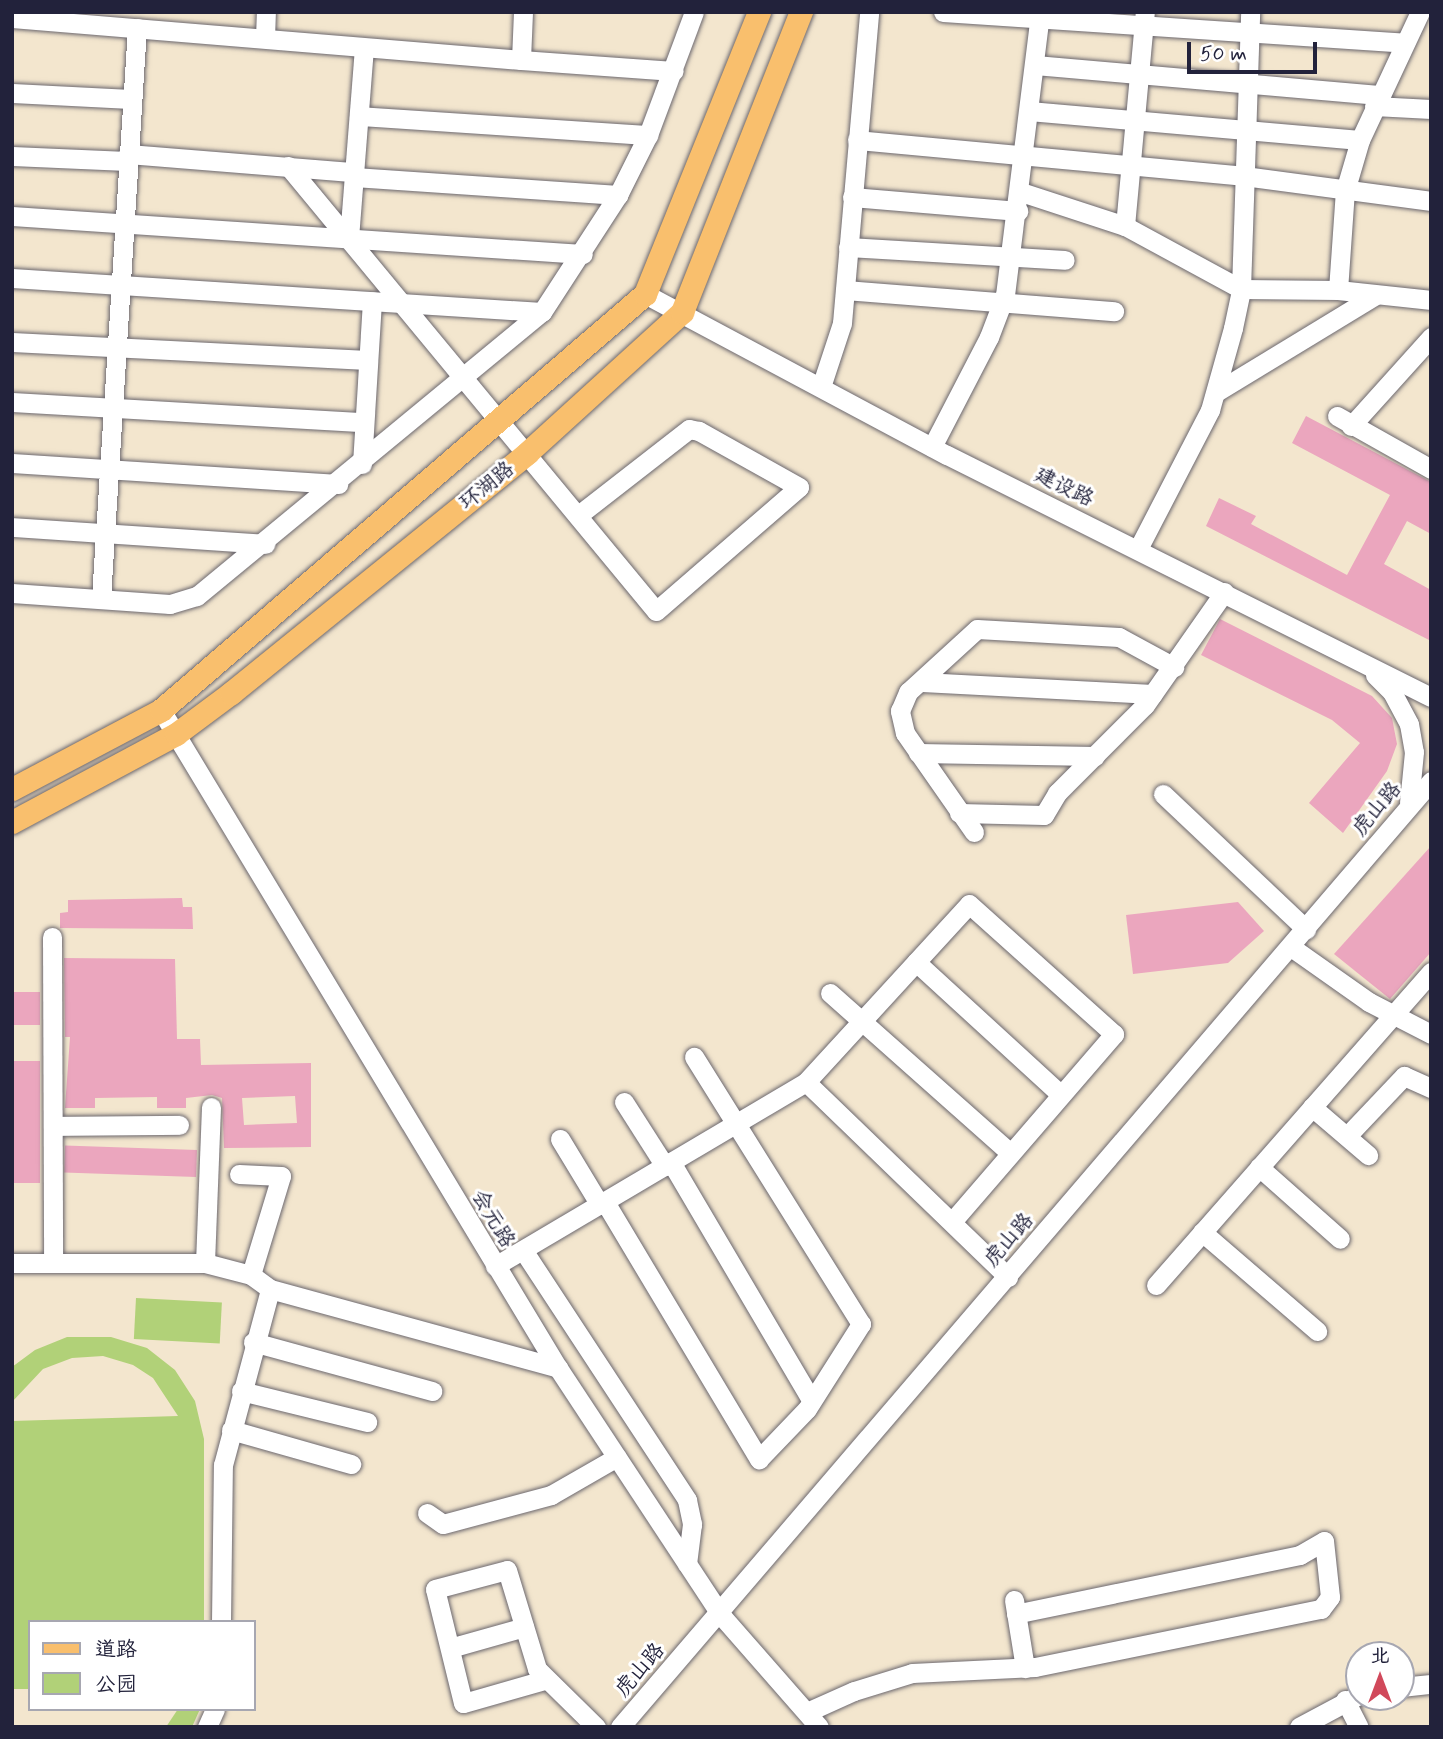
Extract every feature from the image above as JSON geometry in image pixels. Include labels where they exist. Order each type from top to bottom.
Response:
[{"type":"main road","name":"环湖路","points":[[12,789],[161,710],[645,294],[759,12]]},
{"type":"main road","name":"环湖路","points":[[12,821],[176,734],[527,453],[682,312],[801,12]]},
{"type":"street","points":[[265,38],[267,12]]},
{"type":"street","points":[[521,60],[523,12]]},
{"type":"street","points":[[12,593],[183,602],[210,589],[542,312],[583,254],[618,195],[648,135],[694,12]]},
{"type":"street","points":[[821,387],[842,323],[869,12]]},
{"type":"street","points":[[943,12],[1417,28],[1377,101],[1360,140],[1345,191],[1338,290]]},
{"type":"street","points":[[932,447],[989,337],[1002,301],[1025,158],[1039,17]]},
{"type":"street","points":[[12,18],[265,38],[364,49],[674,71]]},
{"type":"street","points":[[1125,226],[1133,167],[1144,20]]},
{"type":"street","points":[[1138,549],[1217,391],[1241,289],[1249,22]]},
{"type":"street","points":[[101,598],[137,28]]},
{"type":"street","points":[[349,238],[364,49]]},
{"type":"street","points":[[1035,65],[1247,81],[1431,109]]},
{"type":"street","points":[[12,93],[131,99]]},
{"type":"street","points":[[1030,111],[1246,127],[1360,140]]},
{"type":"street","points":[[359,116],[648,135]]},
{"type":"street","points":[[857,140],[1025,158],[1244,176],[1431,201]]},
{"type":"street","points":[[12,156],[127,158],[288,166],[354,174],[618,195]]},
{"type":"street","points":[[288,166],[580,514],[656,611],[799,487],[699,431],[688,429],[580,514]]},
{"type":"street","points":[[852,197],[1019,202],[1125,226],[1241,289],[1338,290],[1431,300]]},
{"type":"street","points":[[12,216],[583,254]]},
{"type":"street","points":[[848,247],[1065,260]]},
{"type":"street","points":[[12,278],[542,312]]},
{"type":"street","points":[[845,290],[1114,311]]},
{"type":"street","name":"建设路","points":[[645,294],[932,447],[1431,697]]},
{"type":"street","points":[[1217,391],[1376,295]]},
{"type":"street","points":[[362,464],[372,301]]},
{"type":"street","points":[[1431,337],[1344,421],[1431,469]]},
{"type":"street","points":[[12,342],[368,360]]},
{"type":"street","points":[[12,402],[363,422]]},
{"type":"street","points":[[12,463],[338,484]]},
{"type":"street","points":[[12,527],[265,544]]},
{"type":"street","points":[[959,813],[1044,816],[1049,802],[1153,694],[1224,592]]},
{"type":"street","points":[[974,832],[905,733],[900,711],[904,697],[977,629],[1119,637],[1174,667]]},
{"type":"street","points":[[1361,662],[1431,681]]},
{"type":"street","points":[[1361,662],[1392,692],[1409,724],[1415,778],[1408,808]]},
{"type":"street","points":[[922,682],[1153,694]]},
{"type":"street","name":"会元路","points":[[161,710],[558,1368],[720,1614],[813,1719]]},
{"type":"street","points":[[918,753],[1095,756]]},
{"type":"street","name":"虎山路","points":[[620,1727],[720,1614],[1431,781]]},
{"type":"street","points":[[1408,808],[1431,792]]},
{"type":"street","points":[[1163,794],[1306,929]]},
{"type":"street","points":[[495,1266],[806,1082],[969,904],[1114,1034],[1009,1152],[952,1222]]},
{"type":"street","points":[[52,937],[53,1262]]},
{"type":"street","points":[[1291,947],[1392,1016],[1431,1034]]},
{"type":"street","points":[[916,962],[1060,1094]]},
{"type":"street","points":[[1156,1285],[1431,972]]},
{"type":"street","points":[[830,993],[1009,1152]]},
{"type":"street","points":[[560,1139],[759,1459],[811,1401],[861,1324],[694,1057]]},
{"type":"street","points":[[1346,1136],[1404,1076],[1431,1088]]},
{"type":"street","points":[[806,1082],[1008,1277]]},
{"type":"street","points":[[624,1102],[668,1164],[811,1401]]},
{"type":"street","points":[[205,1263],[211,1107]]},
{"type":"street","points":[[1312,1107],[1368,1155]]},
{"type":"street","points":[[53,1126],[180,1125]]},
{"type":"street","points":[[1259,1167],[1340,1238]]},
{"type":"street","points":[[239,1174],[281,1176],[251,1275]]},
{"type":"street","points":[[1202,1232],[1317,1331]]},
{"type":"street","points":[[523,1250],[687,1500],[692,1524],[687,1564]]},
{"type":"street","points":[[12,1263],[205,1263],[251,1275],[270,1289],[558,1368]]},
{"type":"street","points":[[221,1620],[221,1489],[231,1430],[253,1342],[270,1289]]},
{"type":"street","points":[[253,1342],[432,1391]]},
{"type":"street","points":[[241,1391],[366,1422]]},
{"type":"street","points":[[231,1430],[351,1464]]},
{"type":"street","points":[[427,1513],[443,1524],[542,1497],[564,1490],[617,1457]]},
{"type":"street","points":[[813,1719],[853,1691],[912,1673],[1025,1668],[1321,1609],[1330,1597],[1324,1541],[1300,1556],[1015,1607],[1025,1668]]},
{"type":"street","points":[[544,1680],[463,1703],[435,1590],[507,1570],[544,1680],[596,1727]]},
{"type":"street","points":[[450,1648],[524,1627]]},
{"type":"street","points":[[1299,1727],[1345,1702]]},
{"type":"street","points":[[206,1727],[214,1711]]},
{"type":"green space","points":[[136,1298],[222,1303],[220,1343],[134,1339]]},
{"type":"green space","points":[[67,1337],[111,1337],[147,1348],[175,1370],[195,1401],[204,1439],[204,1620],[28,1620],[28,1689],[12,1689],[12,1421],[178,1416],[153,1378],[133,1365],[103,1356],[72,1358],[43,1369],[12,1402],[12,1367],[35,1350]]},
{"type":"green space","points":[[177,1711],[199,1711],[192,1727],[166,1727]]},
{"type":"building","points":[[1306,416],[1431,482],[1431,534],[1407,521],[1384,564],[1431,590],[1431,641],[1206,526],[1219,498],[1256,516],[1251,524],[1347,575],[1390,495],[1292,443]]},
{"type":"building","points":[[1220,619],[1372,696],[1392,718],[1397,744],[1387,771],[1343,833],[1309,803],[1360,743],[1332,720],[1201,655]]},
{"type":"building","points":[[1431,846],[1431,952],[1390,999],[1334,954]]},
{"type":"building","points":[[182,898],[183,907],[192,907],[193,929],[60,928],[60,913],[68,912],[68,900]]},
{"type":"building","points":[[1238,902],[1264,931],[1228,963],[1133,974],[1126,915]]},
{"type":"building","points":[[64,958],[175,959],[177,1039],[200,1039],[201,1065],[311,1063],[311,1147],[224,1148],[222,1098],[212,1095],[186,1098],[186,1108],[157,1108],[157,1097],[95,1098],[95,1108],[65,1108],[70,1037],[65,1037]],"holes":[[[295,1096],[297,1123],[244,1125],[242,1098]]]},
{"type":"building","points":[[12,992],[40,992],[40,1025],[12,1025]]},
{"type":"building","points":[[12,1061],[40,1061],[40,1183],[12,1183]]},
{"type":"building","points":[[65,1145],[197,1150],[196,1177],[64,1172]]}]
